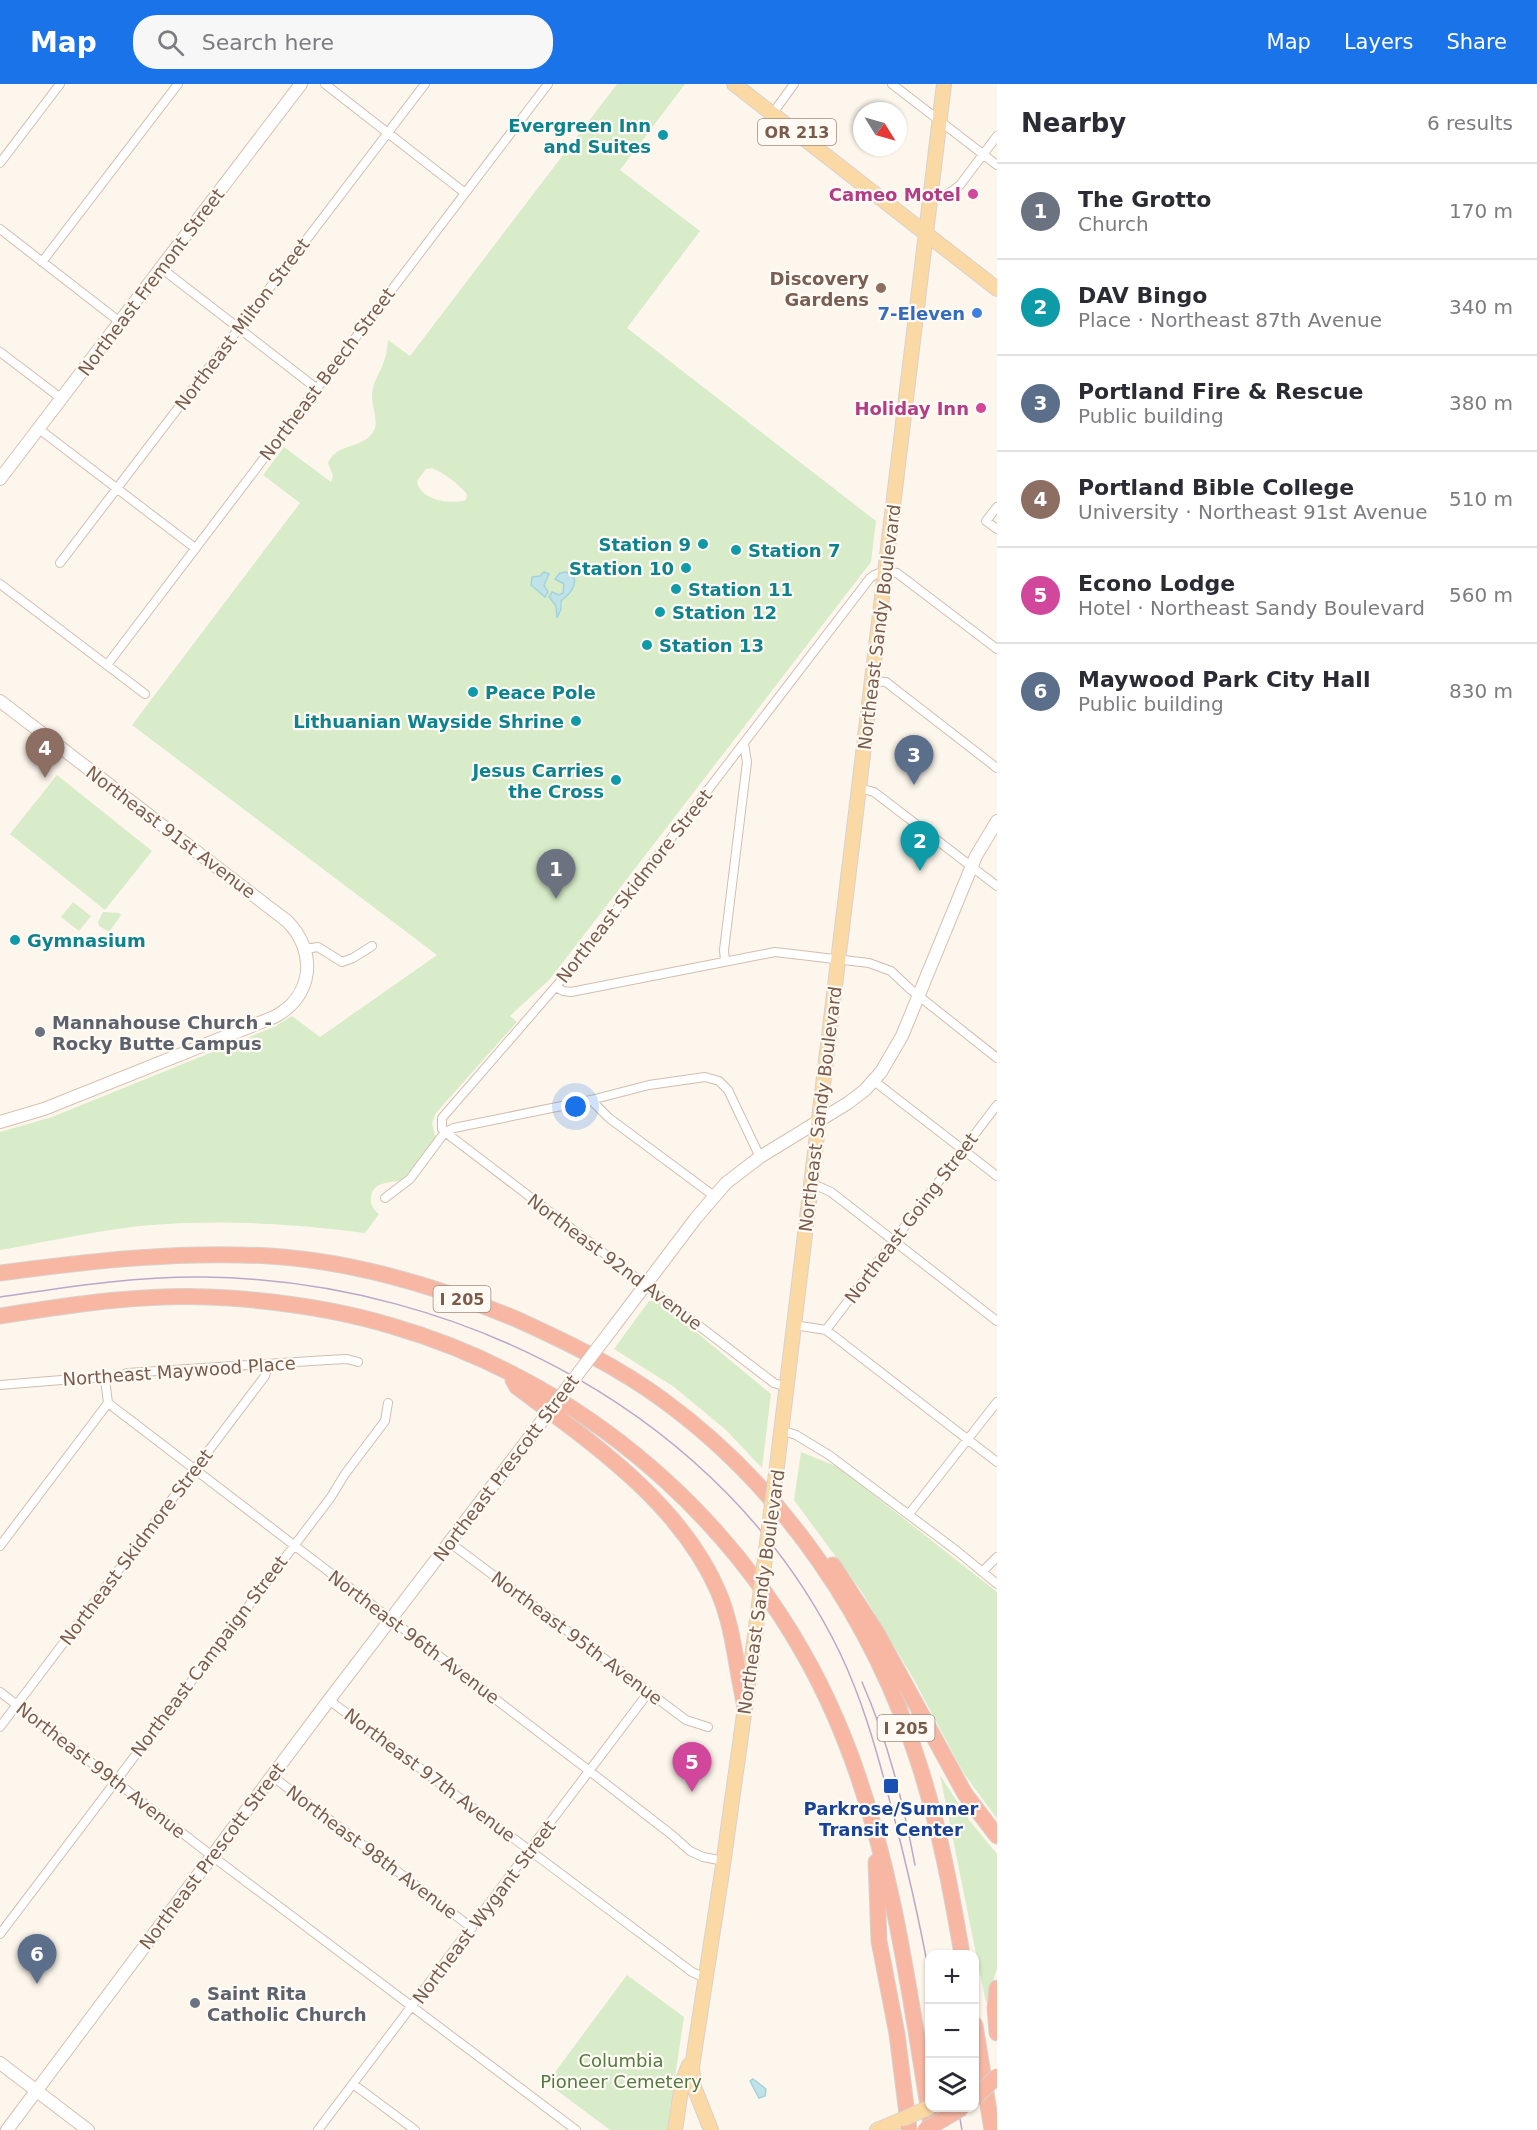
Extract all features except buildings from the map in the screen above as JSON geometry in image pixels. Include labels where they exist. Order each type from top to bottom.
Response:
[{"type":"highway","name":"I 205","points":[[0,1273],[152,1256],[270,1256],[359,1270],[447,1294],[504,1314],[560,1339],[638,1383],[687,1418],[754,1480],[793,1526],[844,1600],[873,1652],[898,1707],[919,1763],[935,1821],[961,1950]]},
{"type":"highway","name":"I 205","points":[[0,1316],[111,1301],[181,1297],[225,1298],[325,1309],[394,1326],[452,1347],[506,1371],[573,1409],[622,1443],[691,1504],[735,1553],[776,1609],[815,1674],[853,1761],[890,1889],[932,2130]]},
{"type":"highway","points":[[506,1371],[517,1387],[588,1439],[630,1476],[696,1551],[714,1582],[725,1612],[745,1707]]},
{"type":"highway","points":[[793,1526],[826,1556],[853,1593],[878,1633],[960,1786],[997,1836]]},
{"type":"highway","points":[[875,1836],[879,1941],[897,2034],[906,2125]]},
{"type":"highway","points":[[997,1988],[995,2008],[997,2033]]},
{"type":"highway","points":[[979,2050],[992,2130]]},
{"type":"highway","points":[[979,2094],[997,2075]]},
{"type":"highway","points":[[925,2130],[955,2112]]},
{"type":"main road","name":"OR 213","points":[[734,84],[997,289]]},
{"type":"main road","name":"Northeast Sandy Boulevard","points":[[711,2130],[694,2087],[693,2061],[724,1861],[782,1430],[944,84]]},
{"type":"main road","points":[[675,2130],[682,2083],[693,2061]]},
{"type":"main road","points":[[979,2083],[997,2075]]},
{"type":"main road","points":[[877,2130],[906,2125],[925,2111]]},
{"type":"street","points":[[0,163],[60,84]]},
{"type":"street","points":[[42,262],[178,84]]},
{"type":"street","name":"Northeast Fremont Street","points":[[0,478],[301,84]]},
{"type":"street","points":[[325,84],[465,193]]},
{"type":"street","name":"Northeast Milton Street","points":[[60,563],[424,84]]},
{"type":"street","name":"Northeast Beech Street","points":[[107,665],[548,84]]},
{"type":"street","points":[[772,113],[795,84]]},
{"type":"street","points":[[892,84],[997,165]]},
{"type":"street","points":[[931,197],[948,194],[956,188],[997,136]]},
{"type":"street","points":[[0,229],[120,322]]},
{"type":"street","points":[[161,268],[316,388]]},
{"type":"street","points":[[0,352],[62,399]]},
{"type":"street","points":[[39,429],[195,548]]},
{"type":"street","points":[[997,507],[986,521],[997,529]]},
{"type":"street","points":[[886,572],[901,575],[997,649]]},
{"type":"street","name":"Northeast Skidmore Street","points":[[385,1198],[410,1179],[445,1132],[441,1125],[445,1113],[556,987],[870,578],[877,573],[886,572]]},
{"type":"street","points":[[0,584],[145,694]]},
{"type":"street","points":[[872,681],[886,682],[997,768]]},
{"type":"street","name":"Northeast 91st Avenue","points":[[0,701],[281,916],[297,933],[305,949]]},
{"type":"street","points":[[725,961],[723,950],[747,762],[744,744]]},
{"type":"street","points":[[859,788],[874,792],[997,886]]},
{"type":"street","name":"Northeast Prescott Street","points":[[7,2130],[329,1700],[714,1196],[734,1176],[760,1157],[848,1103],[874,1081],[897,1047],[971,866],[997,821]]},
{"type":"street","points":[[0,1122],[45,1109],[284,1011],[297,998],[304,983],[307,969],[305,949],[318,947],[337,960],[346,961],[372,946]]},
{"type":"street","points":[[556,987],[571,992],[775,952],[838,958],[884,967],[997,1058]]},
{"type":"street","points":[[445,1132],[454,1128],[591,1100],[649,1085],[705,1077],[715,1079],[728,1090],[760,1157]]},
{"type":"street","points":[[874,1081],[997,1176]]},
{"type":"street","points":[[591,1100],[609,1118],[714,1196]]},
{"type":"street","name":"Northeast Going Street","points":[[826,1330],[997,1106]]},
{"type":"street","name":"Northeast 92nd Avenue","points":[[445,1132],[774,1383],[787,1387]]},
{"type":"street","points":[[811,1183],[831,1192],[997,1321]]},
{"type":"street","points":[[794,1324],[826,1330],[997,1462]]},
{"type":"street","name":"Northeast Maywood Place","points":[[0,1385],[86,1378],[116,1378],[127,1373],[327,1360],[347,1359],[358,1362]]},
{"type":"street","name":"Northeast Skidmore Street","points":[[0,1727],[265,1376],[268,1365]]},
{"type":"street","points":[[0,1546],[108,1403],[105,1378]]},
{"type":"street","points":[[909,1514],[997,1402]]},
{"type":"street","name":"Northeast 96th Avenue","points":[[108,1403],[690,1851],[703,1857],[724,1861]]},
{"type":"street","name":"Northeast Campaign Street","points":[[0,1934],[385,1421],[388,1403]]},
{"type":"street","points":[[782,1430],[796,1435],[829,1455],[909,1514],[997,1584]]},
{"type":"street","name":"Northeast 95th Avenue","points":[[449,1542],[686,1720],[708,1727]]},
{"type":"street","points":[[982,1572],[997,1557]]},
{"type":"street","name":"Northeast 99th Avenue","points":[[0,1692],[212,1856],[576,2130]]},
{"type":"street","name":"Northeast Wygant Street","points":[[318,2130],[413,2007],[648,1692]]},
{"type":"street","name":"Northeast 97th Avenue","points":[[329,1700],[692,1972],[705,1978]]},
{"type":"street","name":"Northeast 98th Avenue","points":[[272,1776],[472,1928]]},
{"type":"street","points":[[0,2063],[88,2130]]},
{"type":"street","points":[[352,2084],[415,2130]]},
{"type":"green space","points":[[617,84],[685,84],[620,170],[700,231],[627,328],[876,521],[871,562],[550,979],[510,1016],[517,1022],[436,1113],[432,1123],[436,1140],[417,1166],[406,1178],[376,1187],[371,1202],[379,1214],[365,1233],[253,1223],[168,1224],[105,1231],[0,1250],[0,1132],[52,1117],[274,1027],[292,1016],[320,1037],[437,955],[132,725],[300,503],[263,475],[284,447],[331,482],[333,476],[328,463],[332,457],[341,450],[364,441],[375,428],[372,391],[386,356],[388,340],[410,356]],"holes":[[[426,469],[437,470],[467,494],[466,500],[452,502],[437,500],[423,493],[417,481]]]},
{"type":"green space","points":[[57,775],[152,851],[105,910],[10,834]]},
{"type":"green space","points":[[73,902],[91,916],[79,931],[61,917]]},
{"type":"green space","points":[[103,912],[121,915],[109,932],[99,926],[98,922]]},
{"type":"green space","points":[[655,1298],[771,1394],[762,1468],[726,1430],[674,1387],[614,1349],[649,1301],[654,1301]]},
{"type":"green space","points":[[801,1452],[838,1467],[997,1592],[997,1819],[963,1772],[913,1678],[861,1591],[794,1500]]},
{"type":"green space","points":[[940,1775],[969,1820],[997,1854],[997,1969],[986,2003],[979,1968],[979,1950],[975,1950]]},
{"type":"green space","name":"Columbia Pioneer Cemetery","points":[[627,1975],[684,2017],[667,2130],[610,2130],[547,2083]]},
{"type":"water","points":[[544,572],[549,574],[544,585],[548,592],[545,597],[531,585],[532,577],[540,576]]},
{"type":"water","points":[[566,572],[574,577],[574,584],[561,601],[561,609],[557,618],[556,606],[549,597],[552,592],[559,595],[563,593],[564,584],[555,579],[560,573]]},
{"type":"water","points":[[753,2079],[766,2089],[765,2096],[759,2098],[750,2081]]},
{"type":"tram line","points":[[0,1297],[153,1278],[205,1277],[301,1285],[396,1304],[489,1335],[576,1378],[656,1431],[728,1495],[790,1569],[840,1653],[862,1706],[879,1761],[895,1820],[925,1953]]},
{"type":"tram line","points":[[862,1682],[880,1727],[894,1772],[915,1865]]},
{"type":"tram line","points":[[959,2112],[962,2130]]},
{"type":"place","name":"Evergreen Inn and Suites","points":[[663,135]]},
{"type":"place","name":"Cameo Motel","points":[[973,194]]},
{"type":"place","name":"Discovery Gardens","points":[[881,288]]},
{"type":"place","name":"7-Eleven","points":[[977,313]]},
{"type":"place","name":"Holiday Inn","points":[[981,408]]},
{"type":"place","name":"Station 9","points":[[703,544]]},
{"type":"place","name":"Station 7","points":[[736,550]]},
{"type":"place","name":"Station 10","points":[[686,568]]},
{"type":"place","name":"Station 11","points":[[676,589]]},
{"type":"place","name":"Station 12","points":[[660,612]]},
{"type":"place","name":"Station 13","points":[[647,645]]},
{"type":"place","name":"Peace Pole","points":[[473,692]]},
{"type":"place","name":"Lithuanian Wayside Shrine","points":[[576,721]]},
{"type":"place","name":"Portland Bible College","points":[[45,778]]},
{"type":"place","name":"Jesus Carries the Cross","points":[[616,780]]},
{"type":"place","name":"Portland Fire & Rescue","points":[[914,785]]},
{"type":"place","name":"DAV Bingo","points":[[920,871]]},
{"type":"place","name":"The Grotto","points":[[556,899]]},
{"type":"place","name":"Gymnasium","points":[[15,940]]},
{"type":"place","name":"Mannahouse Church - Rocky Butte Campus","points":[[40,1032]]},
{"type":"place","name":"Parkrose/Sumner Transit Center","points":[[891,1786]]},
{"type":"place","name":"Econo Lodge","points":[[692,1792]]},
{"type":"place","name":"Maywood Park City Hall","points":[[37,1984]]},
{"type":"place","name":"Saint Rita Catholic Church","points":[[195,2003]]}]
